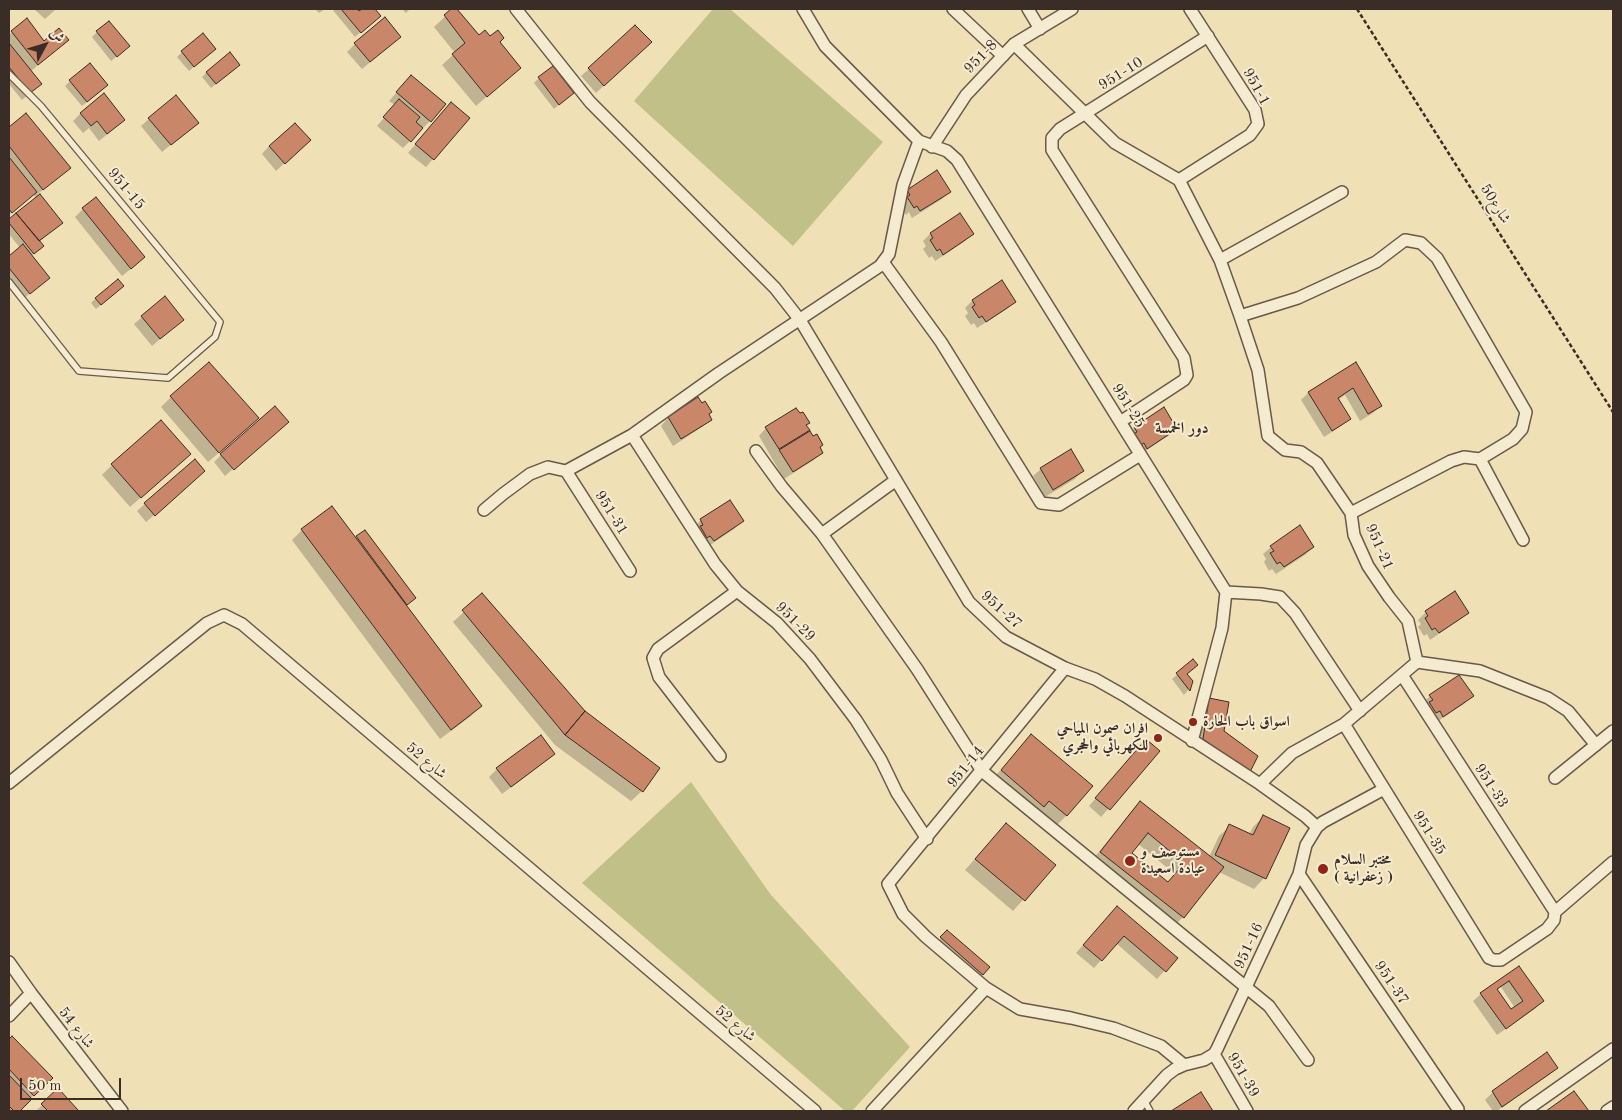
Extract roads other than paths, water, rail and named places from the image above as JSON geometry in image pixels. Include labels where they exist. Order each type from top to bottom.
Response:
[{"type":"street","name":"951-27","points":[[516,9],[590,102],[775,288],[800,320],[969,602],[1006,637],[1066,668],[1095,679],[1125,696],[1260,784],[1305,816],[1317,827]]},
{"type":"street","points":[[484,510],[530,474],[548,467],[566,471],[632,435],[719,373],[880,266],[889,254],[903,185],[919,141],[826,46],[803,9]]},
{"type":"street","points":[[953,9],[1003,56]]},
{"type":"street","points":[[1028,9],[1040,28]]},
{"type":"street","name":"951-8","points":[[932,147],[966,95],[1014,44],[1072,9]]},
{"type":"street","name":"951-1","points":[[1179,180],[1250,136],[1258,124],[1255,110],[1190,9]]},
{"type":"street","name":"951-10","points":[[1120,422],[1184,380],[1187,374],[1184,358],[1052,150],[1052,138],[1060,129],[1208,36]]},
{"type":"street","points":[[1014,44],[1115,143],[1179,180],[1220,260],[1240,316],[1298,298],[1376,262],[1405,240],[1421,243],[1437,258],[1526,412],[1522,429],[1513,439],[1480,459],[1464,457],[1450,461],[1351,512]]},
{"type":"street","name":"951-25","points":[[919,141],[946,151],[957,160],[1226,592]]},
{"type":"street","points":[[1220,260],[1342,192]]},
{"type":"street","points":[[883,262],[941,342],[1041,503],[1059,505],[1140,455]]},
{"type":"street","name":"951-21","points":[[1240,316],[1258,370],[1268,436],[1285,450],[1301,452],[1316,463],[1351,512],[1354,535],[1368,566],[1408,621],[1417,662]]},
{"type":"street","name":"951-29","points":[[632,435],[715,564],[737,591],[777,623],[810,659],[856,720],[881,760],[897,793],[927,839]]},
{"type":"street","points":[[756,451],[782,487],[822,534],[917,669],[982,771],[1269,1006],[1308,1060]]},
{"type":"street","points":[[1480,459],[1523,540]]},
{"type":"street","name":"951-31","points":[[566,471],[630,571]]},
{"type":"street","points":[[822,534],[896,480]]},
{"type":"street","points":[[720,756],[659,677],[653,658],[658,649],[737,591]]},
{"type":"street","points":[[1192,741],[1222,628],[1226,592],[1280,597],[1295,613],[1360,711]]},
{"type":"street","name":"شارع 52","points":[[9,783],[207,623],[224,615],[242,624],[815,1111]]},
{"type":"street","points":[[1260,784],[1292,753],[1344,724],[1417,662],[1480,671],[1548,698],[1568,711],[1596,745]]},
{"type":"street","name":"951-14","points":[[986,988],[926,937],[903,914],[888,884],[1066,668]]},
{"type":"street","name":"951-33","points":[[1402,676],[1555,912]]},
{"type":"street","name":"951-35","points":[[1344,724],[1488,958],[1501,960],[1512,954],[1547,928],[1554,920],[1555,912]]},
{"type":"street","points":[[1555,778],[1613,731]]},
{"type":"street","name":"951-16","points":[[1214,1054],[1299,874],[1306,845],[1317,827],[1384,789]]},
{"type":"street","points":[[1555,912],[1613,862]]},
{"type":"street","name":"951-37","points":[[1299,874],[1458,1109]]},
{"type":"street","name":"شارع 54","points":[[9,962],[122,1111]]},
{"type":"street","points":[[872,1111],[986,988],[1020,1009],[1113,1028],[1161,1046],[1184,1065]]},
{"type":"street","points":[[9,1016],[31,993]]},
{"type":"street","points":[[1525,1111],[1613,1049]]},
{"type":"street","points":[[1134,1111],[1167,1075],[1175,1069],[1204,1060],[1214,1054]]},
{"type":"street","name":"951-39","points":[[1214,1054],[1247,1111]]},
{"type":"street","points":[[1607,1111],[1613,1107]]},
{"type":"lane","name":"951-15","points":[[9,74],[41,106],[220,322],[215,337],[168,378],[79,371],[9,282]]},
{"type":"lane","points":[[1144,1100],[1150,1111]]},
{"type":"place","name":"اسواق باب الحارة","points":[[1193,722]]},
{"type":"place","name":"افران صمون المياحي للكهربائي والحجري","points":[[1158,738]]},
{"type":"place","name":"مستوصف و عيادة اسعيدة","points":[[1130,861]]},
{"type":"place","name":"مختبر السلام ( زعفرانية )","points":[[1323,869]]},
{"type":"district","name":"دور الخمسة","points":[[1182,429]]}]
